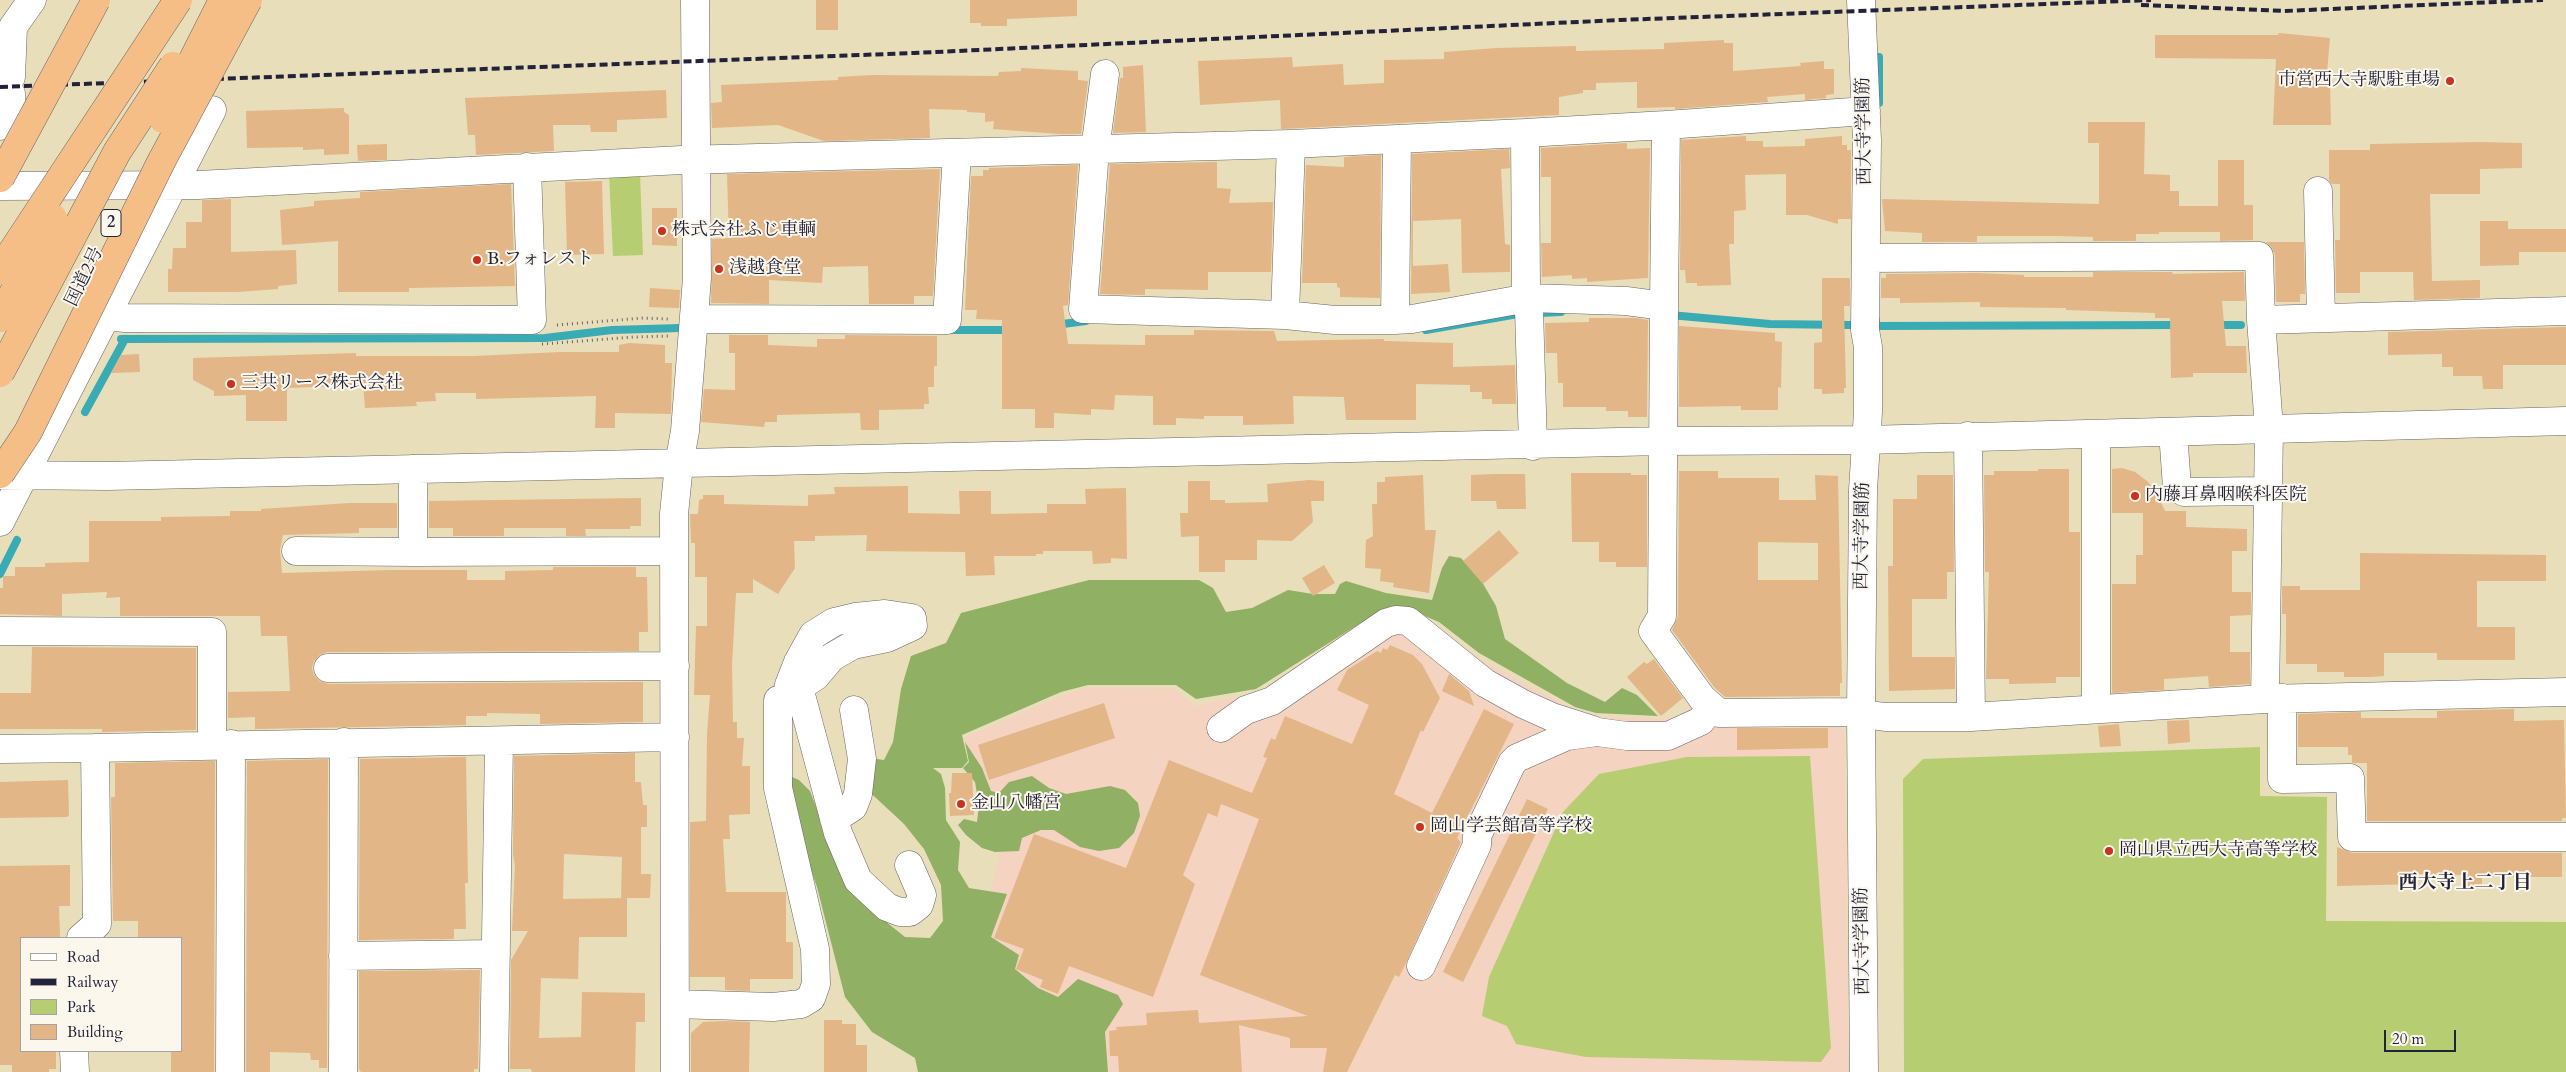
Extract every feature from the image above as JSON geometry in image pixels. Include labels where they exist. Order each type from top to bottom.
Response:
[{"type":"highway","points":[[0,178],[96,0]]},
{"type":"highway","points":[[0,270],[139,56],[178,0]]},
{"type":"highway","points":[[0,373],[117,152],[215,0]]},
{"type":"highway","name":"国道2号","points":[[0,447],[223,0]]},
{"type":"highway","points":[[8,475],[161,162],[248,0]]},
{"type":"highway","points":[[0,318],[139,56]]},
{"type":"street","points":[[0,126],[11,102],[13,27],[32,0]]},
{"type":"street","points":[[675,1072],[674,514],[679,464],[685,431],[697,278],[695,0]]},
{"type":"street","name":"西大寺学園筋","points":[[1862,0],[1866,111],[1865,330],[1868,347],[1863,490],[1861,714],[1864,1072]]},
{"type":"street","points":[[1104,74],[1095,150],[1083,309],[1286,315],[1335,320],[1396,320],[1626,301],[1664,313]]},
{"type":"street","points":[[0,522],[8,475],[104,316],[212,110]]},
{"type":"street","points":[[0,186],[173,185],[696,160],[1397,140],[1666,125],[1866,111]]},
{"type":"street","points":[[1666,125],[1662,616],[1653,631],[1702,698],[1719,713],[1861,714],[1885,718],[1971,717],[2274,698],[2566,692]]},
{"type":"street","points":[[1525,133],[1533,446]]},
{"type":"street","points":[[1396,320],[1397,140]]},
{"type":"street","points":[[1286,315],[1291,144]]},
{"type":"street","points":[[694,319],[948,320],[957,153]]},
{"type":"street","points":[[104,316],[125,318],[532,320],[527,167]]},
{"type":"street","points":[[2318,190],[2321,318]]},
{"type":"street","points":[[1866,258],[2259,256],[2261,320],[2269,428],[2274,698],[2282,779],[2350,778],[2352,837],[2566,837]]},
{"type":"street","points":[[2261,320],[2566,312]]},
{"type":"street","points":[[8,475],[679,464],[1533,446],[1663,441],[1866,440],[2566,421]]},
{"type":"street","points":[[2173,432],[2178,487],[2184,492],[2261,490]]},
{"type":"street","points":[[2096,434],[2096,709]]},
{"type":"street","points":[[1968,436],[1971,717]]},
{"type":"street","points":[[413,469],[413,552]]},
{"type":"street","points":[[296,552],[674,551]]},
{"type":"street","points":[[1220,728],[1239,714],[1272,701],[1386,623],[1396,620],[1408,621],[1485,683],[1523,704],[1552,717],[1597,732],[1627,736],[1668,736],[1701,721],[1711,706]]},
{"type":"street","points":[[0,631],[212,632],[221,745],[230,1072]]},
{"type":"street","points":[[328,668],[675,666]]},
{"type":"street","points":[[675,1004],[772,1007],[801,1004],[811,998],[816,984],[815,949],[778,788],[778,700],[789,691],[801,696],[834,818],[858,880],[888,907],[900,912],[910,912],[919,905],[922,895],[909,866]]},
{"type":"street","points":[[834,818],[853,806],[858,794],[862,759],[854,710]]},
{"type":"street","points":[[1421,966],[1477,845],[1477,836],[1512,763],[1517,758],[1567,736],[1597,732]]},
{"type":"street","points":[[0,749],[344,742],[499,742],[675,737]]},
{"type":"street","points":[[343,1072],[344,742]]},
{"type":"street","points":[[494,1072],[499,742]]},
{"type":"street","points":[[82,937],[97,924],[95,748]]},
{"type":"street","points":[[343,956],[496,954]]},
{"type":"street","points":[[74,1052],[75,1072]]},
{"type":"path","points":[[532,320],[549,326],[643,318],[694,319]]},
{"type":"shaded area","name":"岡山学芸館高等学校","points":[[1418,615],[1477,657],[1575,711],[1595,717],[1666,719],[1684,715],[1692,694],[1837,718],[1844,731],[1849,1072],[1070,1072],[988,946],[981,929],[1001,851],[964,738],[1063,695],[1088,688],[1174,689],[1195,706],[1259,692],[1377,618]]},
{"type":"green space","points":[[609,173],[640,173],[643,255],[613,256]]},
{"type":"green space","points":[[1449,556],[1461,558],[1482,582],[1496,606],[1505,639],[1567,683],[1605,702],[1622,688],[1637,695],[1658,716],[1596,713],[1575,707],[1479,653],[1439,622],[1401,606],[1370,617],[1256,689],[1196,699],[1176,685],[1088,685],[1061,692],[962,735],[968,761],[962,768],[933,768],[941,774],[945,788],[946,820],[960,842],[958,870],[969,888],[1007,894],[991,937],[1019,955],[1015,969],[1038,988],[1058,997],[1078,979],[1118,995],[1123,1004],[1105,1032],[1108,1072],[918,1072],[915,1058],[872,1032],[845,997],[817,887],[788,804],[792,777],[799,780],[810,791],[823,825],[875,913],[905,937],[930,938],[943,921],[941,885],[924,849],[904,824],[861,784],[870,758],[884,760],[893,742],[901,689],[911,656],[946,643],[961,613],[1089,580],[1199,580],[1213,588],[1226,612],[1252,608],[1288,590],[1313,594],[1335,594],[1340,584],[1346,581],[1386,593],[1432,600],[1442,568]]},
{"type":"green space","points":[[965,742],[982,768],[991,791],[999,793],[1009,782],[1032,776],[1049,788],[1066,794],[1110,786],[1125,790],[1138,803],[1140,816],[1134,833],[1119,848],[1099,851],[1080,847],[1054,830],[1041,830],[1022,838],[1019,851],[995,852],[982,848],[966,835],[958,825],[964,819],[977,822],[979,805],[975,782],[963,768],[969,762]]},
{"type":"green space","name":"岡山県立西大寺高等学校","points":[[2260,747],[2260,796],[2327,797],[2326,921],[2566,922],[2566,1072],[1904,1072],[1903,779],[1923,759]]},
{"type":"green space","points":[[1810,756],[1831,1048],[1821,1062],[1586,1057],[1516,1044],[1507,1026],[1482,1016],[1489,977],[1563,812],[1599,774],[1687,757]]},
{"type":"building","points":[[816,0],[838,0],[838,30],[816,30]]},
{"type":"building","points":[[970,0],[1077,0],[1077,16],[1007,19],[1007,26],[981,26],[981,23],[970,23]]},
{"type":"building","points":[[2279,33],[2330,38],[2326,84],[2330,84],[2331,125],[2273,125],[2276,59],[2155,58],[2155,35],[2278,35]]},
{"type":"building","points":[[1724,40],[1724,43],[1733,43],[1733,71],[1801,66],[1800,63],[1824,61],[1824,69],[1834,69],[1834,94],[1826,95],[1826,98],[1805,100],[1805,94],[1767,97],[1768,102],[1675,109],[1675,107],[1637,108],[1637,82],[1596,83],[1596,90],[1583,90],[1583,93],[1559,97],[1559,115],[1281,129],[1280,100],[1200,105],[1198,61],[1292,57],[1293,67],[1343,64],[1344,85],[1384,83],[1384,60],[1444,59],[1444,52],[1497,48],[1576,46],[1576,51],[1664,49],[1664,43]]},
{"type":"building","points":[[1143,65],[1146,132],[1113,133],[1120,78],[1123,78],[1123,67]]},
{"type":"building","points":[[1021,68],[1078,71],[1078,80],[1088,81],[1081,134],[993,129],[994,121],[985,122],[985,113],[967,112],[967,110],[929,109],[930,138],[824,141],[778,125],[712,128],[711,103],[722,102],[721,85],[838,80],[838,77],[873,75],[998,76],[999,72],[1021,71]]},
{"type":"building","points":[[666,90],[667,118],[617,120],[617,132],[591,132],[590,125],[553,125],[554,151],[476,155],[475,135],[468,135],[465,98]]},
{"type":"building","points":[[344,108],[344,112],[349,115],[349,154],[324,155],[324,149],[303,150],[303,147],[247,148],[246,111]]},
{"type":"building","points":[[2088,122],[2145,122],[2144,174],[2170,175],[2170,191],[2179,191],[2179,206],[2218,206],[2218,160],[2244,160],[2244,205],[2253,205],[2253,240],[2220,241],[2220,232],[2159,232],[2159,234],[2136,234],[2136,241],[2093,241],[2093,237],[1977,236],[1977,242],[1922,242],[1922,233],[1885,231],[1882,199],[2099,204],[2099,143],[2088,143]]},
{"type":"building","points":[[1746,136],[1746,141],[1763,141],[1763,147],[1805,146],[1805,139],[1842,136],[1842,145],[1847,145],[1847,150],[1851,150],[1851,219],[1838,219],[1838,224],[1807,215],[1786,215],[1786,174],[1745,175],[1746,210],[1734,211],[1734,244],[1729,244],[1731,285],[1697,286],[1697,283],[1686,283],[1685,270],[1680,270],[1681,140]]},
{"type":"building","points":[[1627,143],[1627,149],[1650,148],[1648,278],[1587,282],[1587,278],[1572,279],[1572,275],[1542,277],[1541,243],[1551,243],[1551,177],[1541,177],[1541,148]]},
{"type":"building","points":[[2522,143],[2522,168],[2480,169],[2480,194],[2430,194],[2432,281],[2480,280],[2480,298],[2414,300],[2413,272],[2360,272],[2360,293],[2336,293],[2335,240],[2340,240],[2340,184],[2332,184],[2329,181],[2329,150],[2370,150],[2370,144]]},
{"type":"building","points":[[387,144],[387,160],[358,161],[357,145]]},
{"type":"building","points":[[1509,149],[1510,168],[1501,169],[1505,244],[1510,245],[1510,272],[1462,273],[1461,219],[1413,221],[1413,266],[1448,264],[1450,292],[1411,294],[1412,154]]},
{"type":"building","points":[[1381,155],[1380,298],[1340,297],[1340,288],[1337,287],[1337,283],[1302,283],[1306,165],[1344,167],[1344,157]]},
{"type":"building","points":[[1217,162],[1217,188],[1231,189],[1229,203],[1273,202],[1271,272],[1208,272],[1208,290],[1145,289],[1145,295],[1100,294],[1110,164]]},
{"type":"building","points":[[1078,165],[1068,305],[1063,306],[1068,344],[1145,345],[1145,335],[1194,335],[1194,330],[1274,331],[1277,341],[1384,339],[1384,341],[1453,343],[1453,367],[1515,365],[1516,404],[1492,404],[1492,399],[1482,399],[1482,392],[1470,392],[1470,385],[1416,384],[1416,420],[1346,420],[1344,397],[1293,396],[1294,424],[1243,425],[1243,416],[1204,416],[1204,419],[1176,418],[1176,425],[1153,425],[1153,396],[1115,395],[1114,410],[1091,409],[1091,415],[1054,413],[1054,428],[1035,428],[1035,409],[1002,409],[1002,320],[976,319],[977,310],[965,310],[971,176],[983,176],[983,170],[989,170],[989,168]]},
{"type":"building","points":[[940,169],[933,296],[914,296],[914,304],[869,304],[868,266],[823,267],[822,283],[769,280],[769,304],[711,303],[712,239],[729,238],[727,174]]},
{"type":"building","points":[[602,181],[604,254],[567,255],[565,182]]},
{"type":"building","points":[[511,184],[515,286],[409,288],[409,292],[338,292],[338,241],[282,245],[280,210],[314,206],[314,201],[360,198],[360,192]]},
{"type":"building","points":[[231,199],[231,252],[296,250],[297,284],[278,286],[278,289],[237,292],[168,292],[168,269],[172,269],[173,248],[186,248],[186,222],[202,222],[202,200]]},
{"type":"building","points":[[652,208],[677,208],[677,246],[652,245]]},
{"type":"building","points":[[2480,221],[2508,221],[2508,229],[2566,229],[2566,252],[2519,252],[2519,265],[2480,266]]},
{"type":"building","points":[[2266,242],[2304,242],[2305,294],[2300,294],[2300,302],[2276,302],[2275,255],[2272,248]]},
{"type":"building","points":[[2093,272],[2172,272],[2173,274],[2244,272],[2245,301],[2222,301],[2226,346],[2246,346],[2247,373],[2193,373],[2193,377],[2171,378],[2170,318],[2155,318],[2155,313],[2066,310],[2066,308],[1980,307],[1980,302],[1900,303],[1900,298],[1881,298],[1881,278],[1886,278],[1886,274],[1977,273],[2024,275],[2024,277],[2093,277]]},
{"type":"building","points":[[1822,278],[1850,278],[1850,306],[1844,306],[1846,388],[1844,388],[1844,393],[1822,394],[1822,389],[1814,389],[1814,343],[1822,342]]},
{"type":"building","points":[[650,288],[680,290],[679,308],[649,307]]},
{"type":"building","points":[[1589,318],[1636,318],[1648,320],[1647,417],[1628,417],[1628,411],[1606,411],[1606,407],[1563,407],[1563,383],[1558,383],[1557,353],[1546,353],[1545,323],[1589,322]]},
{"type":"building","points":[[1679,326],[1775,333],[1775,341],[1782,342],[1781,388],[1778,387],[1778,410],[1741,410],[1741,406],[1679,407]]},
{"type":"building","points":[[2566,327],[2566,365],[2503,365],[2503,389],[2483,389],[2482,376],[2453,376],[2453,367],[2442,367],[2442,354],[2388,355],[2388,332]]},
{"type":"building","points":[[729,335],[768,335],[768,345],[817,347],[817,339],[845,339],[845,335],[937,336],[937,366],[934,366],[934,387],[928,387],[929,404],[924,404],[924,409],[879,410],[879,430],[861,430],[860,413],[777,415],[777,422],[765,422],[764,427],[701,422],[704,389],[735,390],[735,353],[729,353]]},
{"type":"building","points":[[629,343],[665,345],[665,363],[672,363],[671,414],[615,413],[615,428],[595,428],[596,396],[476,399],[476,393],[435,393],[436,401],[416,402],[417,406],[365,408],[363,385],[289,388],[287,390],[287,421],[246,421],[246,395],[214,396],[214,391],[193,380],[193,358],[356,353],[356,356],[474,356],[561,352],[619,352],[619,345]]},
{"type":"building","points":[[139,354],[140,372],[111,373],[121,355]]},
{"type":"building","points":[[2122,468],[2135,472],[2147,481],[2155,490],[2165,511],[2186,511],[2186,527],[2247,529],[2247,551],[2232,551],[2232,592],[2251,592],[2251,615],[2230,616],[2230,652],[2250,652],[2250,684],[2209,687],[2208,676],[2164,679],[2164,690],[2112,693],[2112,584],[2136,584],[2136,555],[2143,555],[2143,513],[2112,513],[2112,469]]},
{"type":"building","points":[[2038,469],[2069,469],[2069,532],[2080,532],[2080,677],[2056,677],[2056,683],[2009,684],[2009,679],[1986,679],[1989,572],[1985,572],[1984,475],[1994,475],[1994,471],[2038,471]]},
{"type":"building","points":[[1679,471],[1718,471],[1718,478],[1779,478],[1779,500],[1816,500],[1815,475],[1838,476],[1842,683],[1840,683],[1840,696],[1725,697],[1714,687],[1672,630],[1678,616]],"holes":[[[1758,542],[1818,543],[1818,580],[1758,580]]]},
{"type":"building","points":[[1571,473],[1631,473],[1631,475],[1647,475],[1647,567],[1616,567],[1616,562],[1599,562],[1599,542],[1572,542]]},
{"type":"building","points":[[1525,474],[1526,509],[1497,509],[1496,501],[1471,501],[1471,475]]},
{"type":"building","points":[[1423,475],[1425,530],[1436,530],[1429,593],[1393,587],[1394,583],[1380,581],[1381,569],[1365,568],[1366,540],[1373,536],[1372,504],[1377,504],[1377,482],[1385,482],[1385,477]]},
{"type":"building","points":[[1917,475],[1953,475],[1954,572],[1947,572],[1947,599],[1912,599],[1912,657],[1955,657],[1955,689],[1889,691],[1888,566],[1893,566],[1893,499],[1917,499]]},
{"type":"building","points":[[1309,480],[1324,481],[1324,501],[1311,501],[1313,522],[1292,541],[1257,540],[1257,560],[1225,560],[1225,572],[1199,572],[1199,536],[1181,537],[1180,513],[1188,513],[1188,481],[1210,481],[1210,500],[1225,500],[1225,503],[1268,502],[1267,484]]},
{"type":"building","points":[[908,486],[908,513],[960,514],[959,491],[991,491],[991,514],[1047,513],[1047,504],[1086,504],[1085,489],[1126,488],[1127,559],[1111,558],[1111,563],[1093,564],[1092,551],[1043,551],[1043,554],[1036,554],[1036,556],[994,556],[995,575],[966,576],[965,552],[866,551],[867,535],[815,536],[815,541],[794,541],[795,568],[778,594],[753,579],[753,593],[736,593],[732,665],[733,722],[737,722],[737,738],[744,738],[742,766],[750,766],[750,814],[729,815],[730,839],[723,839],[726,892],[786,892],[786,942],[793,942],[793,979],[750,979],[750,991],[725,990],[725,977],[690,977],[690,822],[706,821],[707,734],[710,695],[694,695],[696,626],[707,626],[707,577],[695,577],[695,543],[691,543],[690,514],[698,514],[699,500],[703,499],[703,495],[724,495],[724,504],[808,506],[808,495],[835,494],[834,487]]},
{"type":"building","points":[[641,498],[641,526],[630,526],[630,529],[585,529],[586,536],[566,536],[566,528],[504,528],[504,536],[453,536],[453,528],[429,528],[429,501]]},
{"type":"building","points":[[349,503],[397,503],[397,528],[359,528],[359,533],[283,535],[280,550],[282,573],[467,570],[467,580],[505,580],[505,571],[553,570],[553,567],[636,567],[636,577],[647,577],[648,632],[639,632],[639,651],[327,652],[320,655],[314,661],[312,668],[314,675],[320,681],[328,684],[643,682],[643,722],[540,724],[540,714],[487,713],[487,716],[466,716],[466,725],[255,729],[255,717],[228,718],[228,692],[290,691],[287,636],[261,636],[260,616],[120,616],[120,597],[106,598],[107,592],[62,594],[62,616],[0,614],[0,588],[3,588],[3,576],[15,576],[15,567],[45,567],[45,563],[89,562],[89,521],[161,521],[161,517],[230,516],[230,511],[261,511],[261,509]]},
{"type":"building","points":[[1499,530],[1519,553],[1483,584],[1463,561]]},
{"type":"building","points":[[2360,553],[2546,555],[2546,581],[2477,581],[2477,627],[2515,627],[2515,660],[2437,660],[2437,653],[2384,653],[2384,676],[2371,677],[2344,677],[2344,672],[2317,672],[2317,664],[2286,664],[2286,614],[2282,614],[2282,586],[2300,586],[2300,590],[2360,590]]},
{"type":"building","points":[[1324,565],[1335,583],[1313,596],[1302,578]]},
{"type":"building","points":[[1390,645],[1413,655],[1422,664],[1440,698],[1423,732],[1421,730],[1394,794],[1432,813],[1484,709],[1514,724],[1457,838],[1461,842],[1406,963],[1399,977],[1395,975],[1347,1072],[1323,1072],[1327,1048],[1290,1048],[1290,1038],[1239,1025],[1242,1072],[1119,1072],[1118,1056],[1110,1056],[1109,1031],[1117,1030],[1116,1027],[1147,1025],[1146,1013],[1198,1010],[1199,1023],[1308,1016],[1200,975],[1259,819],[1221,804],[1217,817],[1208,813],[1183,875],[1195,884],[1153,997],[1069,966],[1058,994],[1040,987],[1043,980],[1016,969],[1024,949],[994,938],[1034,834],[1126,868],[1169,760],[1252,793],[1267,758],[1263,757],[1271,738],[1275,740],[1285,716],[1352,744],[1369,705],[1337,690],[1347,670],[1377,651],[1381,653],[1383,648],[1387,650]]},
{"type":"building","points":[[32,647],[196,648],[196,730],[102,732],[102,729],[0,729],[0,693],[31,693]]},
{"type":"building","points":[[1654,659],[1683,698],[1661,716],[1627,677],[1644,662],[1647,664]]},
{"type":"building","points":[[1449,674],[1469,691],[1474,706],[1442,691]]},
{"type":"building","points":[[1104,703],[1115,738],[989,780],[978,745]]},
{"type":"building","points":[[2514,709],[2514,721],[2564,720],[2566,818],[2562,818],[2562,821],[2367,821],[2367,763],[2352,763],[2352,755],[2348,755],[2348,747],[2298,747],[2298,714],[2361,712],[2361,718],[2437,718],[2437,711]]},
{"type":"building","points":[[2189,720],[2190,742],[2168,744],[2167,721]]},
{"type":"building","points":[[2119,724],[2121,746],[2100,747],[2098,726]]},
{"type":"building","points":[[1737,728],[1828,728],[1828,748],[1737,750]]},
{"type":"building","points":[[635,753],[635,782],[641,782],[643,805],[647,805],[647,827],[641,827],[641,874],[651,874],[650,898],[627,898],[627,937],[579,937],[578,979],[541,978],[539,1038],[581,1037],[582,992],[645,993],[645,1022],[636,1022],[635,1072],[532,1072],[531,1069],[510,1069],[511,960],[528,931],[512,931],[515,865],[513,855],[514,756]],"holes":[[[564,854],[622,857],[621,898],[627,898],[563,899]]]},
{"type":"building","points":[[466,757],[468,883],[465,883],[466,929],[454,929],[454,939],[359,940],[360,759]]},
{"type":"building","points":[[328,759],[327,1068],[319,1068],[319,1060],[311,1060],[310,1053],[270,1052],[270,1072],[246,1072],[247,761]]},
{"type":"building","points":[[215,761],[214,1072],[171,1072],[171,1052],[182,1052],[182,937],[138,937],[138,921],[113,921],[111,797],[115,797],[115,763]]},
{"type":"building","name":"金山八幡宮","points":[[952,773],[972,773],[974,815],[950,816],[949,793],[951,793]]},
{"type":"building","points":[[68,780],[69,815],[67,817],[0,818],[0,782]]},
{"type":"building","points":[[1527,799],[1548,809],[1463,982],[1443,972]]},
{"type":"building","points":[[2337,847],[2352,853],[2562,853],[2562,877],[2482,877],[2482,889],[2464,889],[2464,875],[2417,874],[2417,884],[2337,886]]},
{"type":"building","points":[[70,865],[70,906],[59,906],[60,937],[20,937],[20,1052],[56,1052],[56,1069],[49,1069],[49,1072],[12,1072],[12,1065],[0,1065],[0,866]]},
{"type":"building","points":[[480,970],[478,1069],[474,1069],[474,1072],[361,1072],[359,1069],[359,971]]},
{"type":"building","points":[[824,1020],[842,1020],[842,1024],[856,1024],[856,1045],[867,1045],[867,1072],[824,1072]]},
{"type":"building","points":[[703,1022],[750,1022],[749,1072],[691,1072],[691,1033]]},
{"type":"waterway","points":[[1879,57],[1879,103]]},
{"type":"waterway","points":[[1426,330],[1518,314],[1561,312]]},
{"type":"waterway","points":[[1670,315],[1770,324],[1850,325]]},
{"type":"waterway","points":[[1876,320],[1876,326],[2179,325]]},
{"type":"waterway","points":[[1055,325],[1086,321]]},
{"type":"waterway","points":[[2215,325],[2241,325]]},
{"type":"waterway","points":[[121,339],[545,338],[612,330],[680,328]]},
{"type":"waterway","points":[[945,330],[1011,330]]},
{"type":"waterway","points":[[85,412],[125,339]]},
{"type":"waterway","points":[[0,574],[17,540]]},
{"type":"railway","points":[[0,87],[914,53],[1620,20],[2151,0]]},
{"type":"railway","points":[[2141,5],[2284,11],[2543,0]]},
{"type":"place","name":"市営西大寺駅駐車場","points":[[2450,81]]},
{"type":"place","name":"株式会社ふじ車輌","points":[[662,231]]},
{"type":"place","name":"B.フォレスト","points":[[477,260]]},
{"type":"place","name":"浅越食堂","points":[[719,269]]},
{"type":"place","name":"三共リース株式会社","points":[[231,384]]},
{"type":"place","name":"内藤耳鼻咽喉科医院","points":[[2135,496]]},
{"type":"place","name":"金山八幡宮","points":[[961,804]]},
{"type":"place","name":"岡山学芸館高等学校","points":[[1420,827]]},
{"type":"place","name":"岡山県立西大寺高等学校","points":[[2109,851]]},
{"type":"district","name":"西大寺上二丁目","points":[[2465,884]]}]
